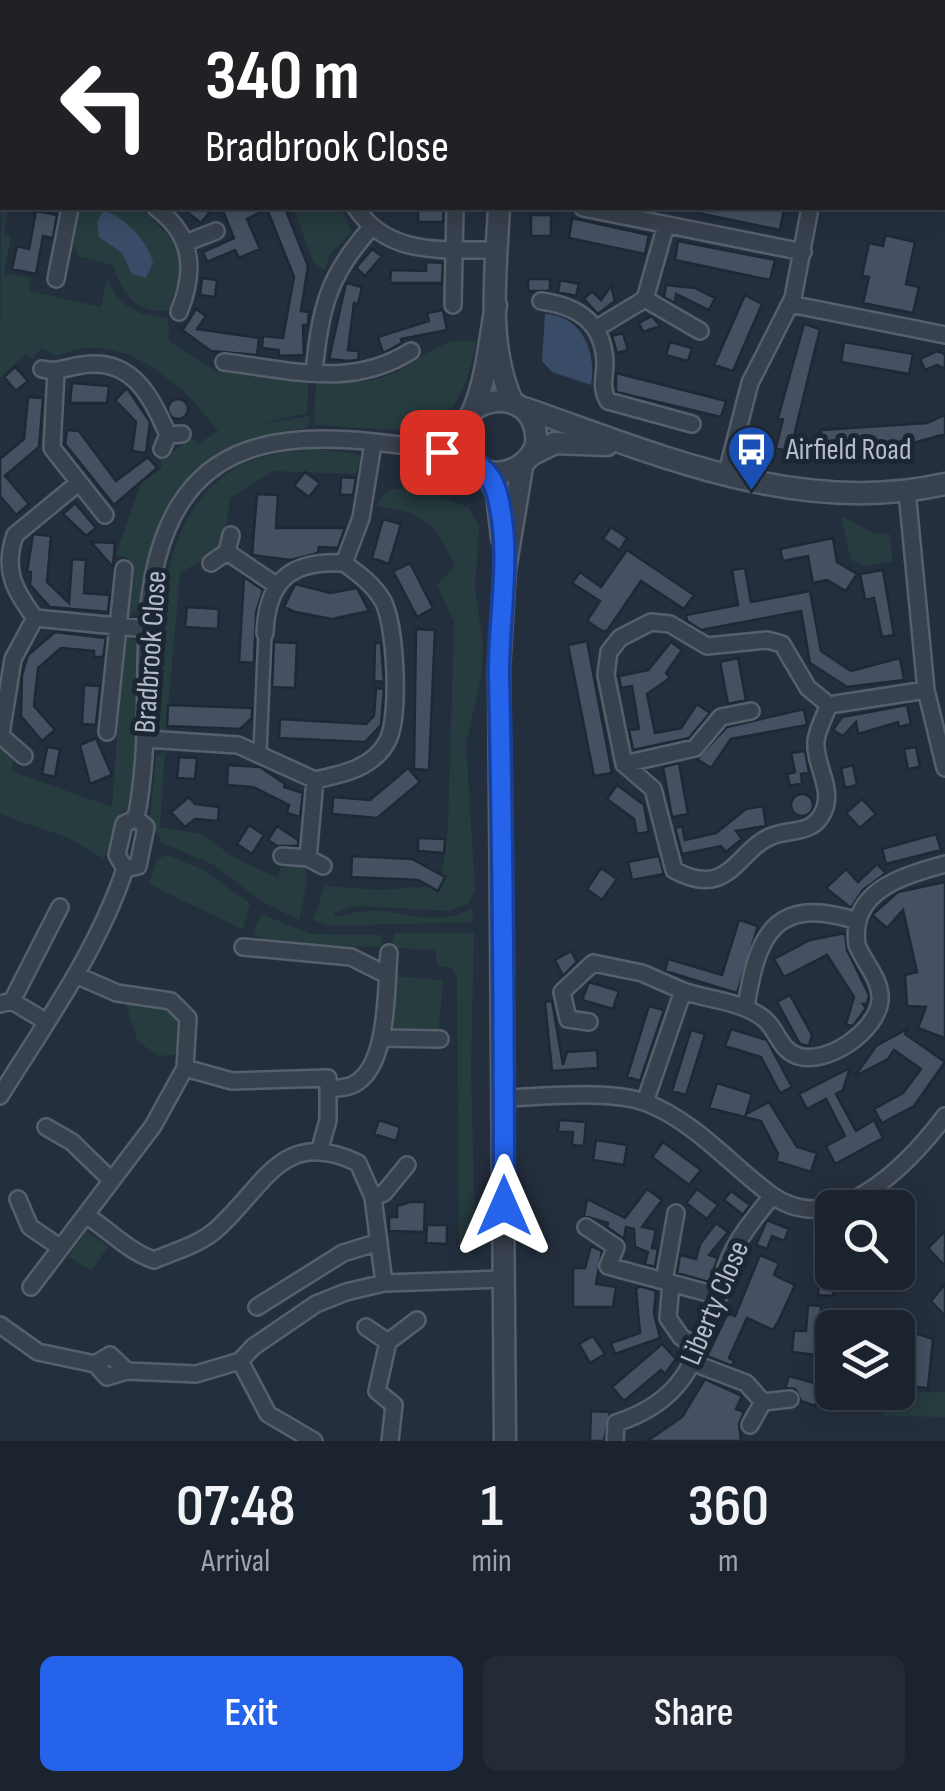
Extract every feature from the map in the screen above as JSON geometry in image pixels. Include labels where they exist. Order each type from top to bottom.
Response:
[{"type":"street","points":[[56,279],[70,210]]},
{"type":"street","points":[[159,210],[175,221],[188,242],[188,292],[180,312]]},
{"type":"street","points":[[357,210],[370,229],[388,240],[410,246],[497,250]]},
{"type":"street","points":[[452,304],[456,210]]},
{"type":"street","points":[[499,210],[496,305],[502,379],[535,424],[505,570],[499,669],[506,1441]]},
{"type":"street","points":[[593,210],[804,252]]},
{"type":"street","points":[[726,476],[750,383],[792,301],[810,210]]},
{"type":"street","points":[[598,328],[645,299],[666,225]]},
{"type":"street","points":[[314,372],[324,302],[336,270],[370,229]]},
{"type":"street","points":[[188,242],[216,231]]},
{"type":"street","points":[[645,299],[700,332]]},
{"type":"street","points":[[541,300],[577,310],[598,328],[604,349],[601,388],[608,402],[692,424]]},
{"type":"street","points":[[792,301],[945,334]]},
{"type":"street","points":[[496,305],[469,418],[468,456],[487,472],[497,494],[505,570]]},
{"type":"street","points":[[224,362],[358,375],[382,370],[412,352]]},
{"type":"street","points":[[105,514],[77,484],[52,448],[49,371],[102,362],[128,372],[148,389],[171,439]]},
{"type":"street","points":[[469,418],[499,399],[624,447],[726,476],[818,492],[907,491],[945,484]]},
{"type":"street","name":"Bradbrook Close","points":[[410,445],[469,418]]},
{"type":"street","name":"Bradbrook Close","points":[[136,818],[146,739],[147,629],[152,576],[164,530],[192,484],[231,454],[271,442],[310,438],[410,445],[468,456]]},
{"type":"street","points":[[487,472],[499,474],[555,442],[624,447]]},
{"type":"street","points":[[344,563],[361,518],[373,444]]},
{"type":"street","points":[[77,484],[15,535],[9,552],[15,592],[34,618],[147,629]]},
{"type":"street","points":[[907,491],[926,690],[945,768]]},
{"type":"street","points":[[212,563],[228,544],[276,584]]},
{"type":"street","points":[[146,739],[238,744],[315,780],[348,773],[368,762],[388,740],[393,718],[393,628],[382,600],[344,563],[318,562],[276,584],[266,607],[260,752]]},
{"type":"street","points":[[107,732],[124,570]]},
{"type":"street","points":[[24,756],[0,734],[13,659],[34,618]]},
{"type":"street","points":[[829,704],[816,742],[828,795],[821,816],[810,828],[759,843],[732,872],[700,879],[674,870],[667,856],[653,789],[624,764],[606,675],[609,652],[620,638],[651,622],[670,624],[697,642],[719,648],[767,640],[782,644],[808,688],[829,704],[926,690]]},
{"type":"street","points":[[624,764],[695,748],[721,718],[751,711]]},
{"type":"street","points":[[282,856],[316,862],[315,780]]},
{"type":"street","name":"Bradbrook Close","points":[[125,869],[138,866],[145,846],[146,827],[136,818]]},
{"type":"street","name":"Bradbrook Close","points":[[0,1096],[45,1021],[78,976],[113,906],[125,869],[117,856],[119,841],[124,824],[136,818]]},
{"type":"street","points":[[589,1022],[568,1019],[562,992],[594,962],[642,973],[683,990],[746,1007],[767,1020],[786,1051],[812,1059],[854,1040],[872,1022],[880,1000],[873,971],[856,946],[857,922],[863,908],[886,884],[945,864]]},
{"type":"street","points":[[45,1021],[6,1002],[60,907]]},
{"type":"street","points":[[746,1007],[754,954],[773,927],[802,914],[827,912],[857,922]]},
{"type":"street","points":[[243,946],[351,957],[387,975]]},
{"type":"street","points":[[330,1089],[355,1084],[369,1071],[382,1038],[388,953]]},
{"type":"street","points":[[30,1287],[153,1126],[186,1068],[188,1018],[171,1001],[117,993],[78,976]]},
{"type":"street","points":[[645,1102],[683,990]]},
{"type":"street","points":[[382,1038],[440,1039]]},
{"type":"street","points":[[186,1068],[232,1081],[328,1078],[330,1089],[320,1149]]},
{"type":"street","points":[[503,1098],[645,1102],[678,1120],[772,1196],[816,1208],[858,1199],[892,1173],[945,1116]]},
{"type":"street","points":[[46,1127],[72,1142],[111,1180]]},
{"type":"street","points":[[87,1216],[118,1236],[133,1253],[154,1260],[218,1229],[240,1201],[293,1152],[320,1149],[358,1163],[374,1197],[384,1282]]},
{"type":"street","points":[[374,1197],[384,1192],[407,1165]]},
{"type":"street","name":"Liberty Close","points":[[615,1441],[616,1423],[650,1412],[674,1394],[695,1355],[732,1254],[772,1196]]},
{"type":"street","points":[[18,1199],[30,1228],[61,1248]]},
{"type":"street","points":[[676,1214],[668,1318],[695,1355],[746,1383],[763,1402]]},
{"type":"street","points":[[586,1227],[616,1247],[608,1266],[719,1296]]},
{"type":"street","points":[[258,1306],[344,1253],[379,1242]]},
{"type":"street","points":[[1,1328],[38,1352],[95,1364],[107,1376],[127,1370],[196,1374],[240,1361],[253,1347],[316,1304],[384,1282],[504,1279]]},
{"type":"street","points":[[390,1441],[394,1405],[377,1391],[388,1342],[417,1320]]},
{"type":"street","points":[[366,1328],[388,1342]]},
{"type":"street","points":[[240,1361],[268,1414],[314,1441]]},
{"type":"street","points":[[763,1402],[790,1399]]},
{"type":"street","points":[[750,1425],[763,1402]]},
{"type":"green space","points":[[1,210],[9,210],[4,233],[11,236],[4,273],[31,278],[29,291],[101,307],[107,279],[118,297],[131,308],[168,318],[169,341],[215,370],[309,380],[307,413],[259,424],[310,416],[308,428],[235,446],[207,461],[185,480],[168,504],[156,532],[142,607],[125,619],[129,559],[116,554],[141,483],[162,468],[160,461],[193,438],[198,444],[218,431],[168,379],[127,355],[104,349],[81,349],[58,356],[41,348],[32,360],[26,354],[0,378]]},
{"type":"green space","points":[[78,210],[143,210],[180,247],[181,272],[169,310],[139,305],[125,292],[113,265],[78,256],[73,244]]},
{"type":"green space","points":[[294,210],[342,210],[352,232],[329,256],[325,270],[314,263]]},
{"type":"green space","points":[[464,340],[476,342],[467,378],[455,403],[440,418],[422,427],[401,430],[314,425],[316,380],[379,379],[432,350]]},
{"type":"green space","points":[[313,448],[361,455],[356,474],[273,471],[230,498],[223,548],[180,573],[166,733],[158,729],[165,588],[186,522],[204,494],[231,471],[270,455]]},
{"type":"green space","points":[[419,487],[469,508],[479,527],[475,588],[483,645],[481,678],[466,744],[475,890],[469,903],[449,911],[357,906],[334,913],[335,917],[382,911],[430,918],[472,909],[473,922],[332,926],[313,920],[326,882],[327,886],[380,890],[440,886],[448,827],[454,622],[437,585],[455,566],[441,539],[426,522],[406,512],[376,506],[388,490]]},
{"type":"green space","points":[[841,516],[874,533],[890,534],[893,561],[866,566],[851,560]]},
{"type":"green space","points":[[124,636],[141,641],[132,806],[122,813],[104,859],[68,838],[0,814],[0,747],[14,762],[11,771],[112,807]]},
{"type":"green space","points":[[165,751],[160,827],[202,834],[233,857],[278,878],[280,868],[305,866],[307,880],[299,920],[263,902],[214,865],[162,843],[150,819],[156,757]]},
{"type":"green space","points":[[168,855],[203,870],[250,903],[243,930],[149,884],[157,859]]},
{"type":"green space","points":[[261,914],[311,934],[381,935],[382,947],[273,943],[253,934]]},
{"type":"green space","points":[[394,933],[474,933],[471,1069],[475,1228],[459,1246],[457,977],[451,968],[437,965],[435,950],[392,948]]},
{"type":"green space","points":[[392,976],[443,980],[438,1038],[387,1033]]},
{"type":"green space","points":[[124,999],[168,1006],[183,1020],[178,1054],[160,1056],[138,1042]]},
{"type":"green space","points":[[86,1231],[108,1246],[92,1271],[69,1257]]},
{"type":"green space","points":[[915,1392],[945,1392],[945,1417],[884,1416],[884,1410],[915,1410]]},
{"type":"water","points":[[103,210],[128,224],[146,245],[153,262],[146,278],[132,274],[122,253],[99,237],[97,222]]},
{"type":"water","points":[[545,314],[569,321],[584,338],[592,361],[591,385],[552,372],[542,361]]},
{"type":"building","points":[[185,210],[209,213],[201,223]]},
{"type":"building","points":[[265,210],[247,219],[260,249],[239,258],[235,250],[207,262],[203,252],[234,238],[223,211]]},
{"type":"building","points":[[267,210],[286,210],[308,266],[301,311],[309,312],[308,325],[303,325],[304,355],[279,356],[279,350],[262,348],[263,336],[283,338],[294,277]]},
{"type":"building","points":[[418,210],[444,210],[443,222],[418,222]]},
{"type":"building","points":[[698,210],[784,210],[780,230]]},
{"type":"building","points":[[36,211],[57,215],[53,238],[43,236],[36,274],[12,269],[17,246],[29,249]]},
{"type":"building","points":[[531,215],[551,215],[551,236],[531,236]]},
{"type":"building","points":[[572,218],[649,235],[645,254],[569,238]]},
{"type":"building","points":[[885,235],[915,242],[906,284],[919,287],[913,313],[863,303],[869,277],[862,276],[869,243],[883,246]]},
{"type":"building","points":[[678,241],[775,260],[770,280],[675,260]]},
{"type":"building","points":[[372,249],[382,256],[365,276],[356,268]]},
{"type":"building","points":[[426,262],[443,263],[442,283],[390,283],[391,270],[426,271]]},
{"type":"building","points":[[202,278],[217,280],[215,297],[200,295]]},
{"type":"building","points":[[528,279],[550,279],[550,291],[528,291]]},
{"type":"building","points":[[560,280],[579,284],[576,296],[558,292]]},
{"type":"building","points":[[346,283],[362,287],[358,304],[354,303],[348,350],[359,351],[358,360],[348,361],[329,359]]},
{"type":"building","points":[[666,285],[695,288],[715,298],[709,310],[676,294],[675,303],[664,297]]},
{"type":"building","points":[[611,286],[615,301],[598,314],[584,299],[592,291],[601,300]]},
{"type":"building","points":[[745,295],[762,304],[733,371],[714,365]]},
{"type":"building","points":[[196,309],[206,316],[197,329],[259,338],[257,355],[211,351],[178,327],[184,328]]},
{"type":"building","points":[[443,310],[447,330],[401,339],[402,343],[383,353],[378,337],[429,321],[427,313]]},
{"type":"building","points":[[652,316],[660,326],[643,332],[639,323]]},
{"type":"building","points":[[804,324],[820,329],[790,452],[776,448],[783,419],[778,418]]},
{"type":"building","points":[[623,333],[628,350],[617,353],[612,336]]},
{"type":"building","points":[[670,342],[692,348],[688,361],[666,355]]},
{"type":"building","points":[[844,342],[913,354],[909,374],[841,362]]},
{"type":"building","points":[[937,351],[945,354],[945,369],[937,365],[925,370],[920,359]]},
{"type":"building","points":[[15,367],[28,381],[16,391],[4,377]]},
{"type":"building","points":[[616,373],[726,401],[721,417],[616,392]]},
{"type":"building","points":[[72,383],[109,386],[107,403],[70,403]]},
{"type":"building","points":[[127,388],[150,422],[146,453],[132,451],[136,422],[115,400]]},
{"type":"building","points":[[28,397],[43,398],[39,447],[5,476],[29,504],[16,515],[0,496],[0,459],[24,439]]},
{"type":"building","points":[[178,399],[188,409],[178,419],[168,409]]},
{"type":"building","points":[[945,415],[945,434],[913,443],[821,447],[821,430],[927,423]]},
{"type":"building","points":[[67,430],[79,431],[116,481],[148,457],[157,468],[114,505],[65,444]]},
{"type":"building","points":[[305,472],[320,483],[309,497],[294,486]]},
{"type":"building","points":[[341,477],[356,478],[353,495],[340,495]]},
{"type":"building","points":[[257,494],[278,495],[276,528],[345,528],[338,548],[319,547],[318,553],[291,560],[252,555]]},
{"type":"building","points":[[75,503],[96,528],[86,536],[63,514]]},
{"type":"building","points":[[383,519],[401,524],[389,564],[372,558]]},
{"type":"building","points":[[611,527],[627,538],[620,550],[603,539]]},
{"type":"building","points":[[33,534],[51,536],[47,582],[69,603],[72,559],[86,560],[84,593],[110,595],[108,612],[50,607],[30,585],[31,572],[27,572]]},
{"type":"building","points":[[833,538],[837,562],[857,574],[846,591],[827,580],[813,583],[808,556],[783,561],[780,549]]},
{"type":"building","points":[[91,542],[115,543],[113,567]]},
{"type":"building","points":[[627,550],[694,595],[684,609],[641,581],[607,631],[602,631],[587,621],[600,601],[572,583],[580,572],[601,587]]},
{"type":"building","points":[[410,563],[433,608],[417,617],[393,571]]},
{"type":"building","points":[[745,568],[751,602],[810,591],[821,651],[851,671],[900,658],[904,680],[847,687],[810,663],[801,611],[701,630],[687,621],[686,615],[738,605],[732,570]]},
{"type":"building","points":[[883,570],[894,635],[882,637],[874,598],[865,600],[860,574]]},
{"type":"building","points":[[244,577],[263,590],[256,613],[254,663],[239,662]]},
{"type":"building","points":[[295,584],[330,593],[357,588],[369,611],[332,619],[295,612],[284,607]]},
{"type":"building","points":[[187,607],[219,609],[218,629],[185,627]]},
{"type":"building","points":[[416,629],[435,630],[429,770],[414,769]]},
{"type":"building","points":[[55,632],[106,638],[103,657],[94,657],[94,651],[61,648],[38,668],[34,706],[55,730],[42,741],[21,716],[22,675],[28,655]]},
{"type":"building","points":[[587,641],[612,773],[594,776],[568,645]]},
{"type":"building","points":[[274,642],[297,643],[295,688],[272,687]]},
{"type":"building","points":[[671,642],[682,650],[666,673],[670,678],[647,694],[655,733],[681,728],[697,704],[710,713],[689,738],[633,750],[629,730],[639,729],[632,686],[621,688],[619,676],[648,670]]},
{"type":"building","points":[[375,643],[381,643],[384,682],[374,681]]},
{"type":"building","points":[[738,658],[746,700],[728,704],[720,662]]},
{"type":"building","points":[[84,685],[100,686],[96,725],[82,724]]},
{"type":"building","points":[[376,688],[384,689],[381,725],[365,742],[279,738],[280,719],[366,724],[374,716]]},
{"type":"building","points":[[168,705],[252,708],[252,718],[240,729],[167,726]]},
{"type":"building","points":[[907,705],[911,724],[899,727],[898,722],[858,734],[856,722],[843,736],[833,730],[842,717]]},
{"type":"building","points":[[804,709],[807,725],[731,739],[711,768],[697,759],[727,727]]},
{"type":"building","points":[[96,738],[112,775],[90,784],[80,745]]},
{"type":"building","points":[[47,747],[60,749],[55,777],[42,774]]},
{"type":"building","points":[[916,747],[920,767],[908,769],[904,749]]},
{"type":"building","points":[[805,751],[809,772],[801,774],[802,783],[790,786],[787,774],[795,772],[791,753]]},
{"type":"building","points":[[179,757],[197,758],[195,779],[177,778]]},
{"type":"building","points":[[679,763],[688,814],[672,817],[663,767]]},
{"type":"building","points":[[228,765],[260,767],[284,787],[303,793],[300,817],[287,813],[289,805],[253,787],[227,785]]},
{"type":"building","points":[[853,765],[857,785],[845,788],[841,768]]},
{"type":"building","points":[[408,768],[420,782],[377,818],[332,814],[333,797],[370,800]]},
{"type":"building","points":[[617,785],[644,805],[649,832],[637,834],[634,819],[607,799]]},
{"type":"building","points":[[802,794],[810,797],[810,813],[802,816],[794,813],[791,805],[794,797]]},
{"type":"building","points":[[189,797],[195,804],[219,807],[218,821],[195,819],[185,827],[171,812]]},
{"type":"building","points":[[862,799],[876,814],[860,828],[846,813]]},
{"type":"building","points":[[763,806],[766,826],[736,831],[742,839],[726,852],[721,846],[682,854],[675,828],[682,826],[685,840],[716,833],[746,809]]},
{"type":"building","points":[[249,825],[264,835],[252,854],[237,844]]},
{"type":"building","points":[[277,826],[298,840],[298,846],[277,846],[268,840]]},
{"type":"building","points":[[936,834],[941,850],[886,864],[882,849]]},
{"type":"building","points":[[418,838],[445,839],[444,853],[418,851]]},
{"type":"building","points":[[352,856],[412,859],[445,877],[438,891],[418,880],[351,877]]},
{"type":"building","points":[[659,856],[664,874],[632,880],[628,862]]},
{"type":"building","points":[[877,864],[886,873],[863,890],[851,908],[826,888],[846,869],[858,882]]},
{"type":"building","points":[[601,868],[617,879],[602,900],[587,889]]},
{"type":"building","points":[[945,882],[945,1038],[918,1028],[926,1007],[907,1006],[905,975],[917,972],[903,910],[887,928],[872,915],[898,892]]},
{"type":"building","points":[[739,920],[758,926],[737,993],[665,971],[668,959],[722,975]]},
{"type":"building","points":[[845,933],[847,950],[869,995],[867,1004],[863,1004],[866,1008],[853,1026],[846,1024],[854,997],[827,955],[784,977],[774,959],[810,940]]},
{"type":"building","points":[[571,951],[577,962],[563,976],[555,960]]},
{"type":"building","points":[[589,982],[619,991],[613,1009],[582,1000]]},
{"type":"building","points":[[790,995],[812,1035],[809,1046],[800,1044],[777,1002]]},
{"type":"building","points":[[552,1001],[563,1065],[567,1052],[597,1050],[598,1068],[552,1071],[545,1002]]},
{"type":"building","points":[[649,1006],[664,1010],[640,1081],[627,1077]]},
{"type":"building","points":[[909,1028],[905,1034],[945,1062],[914,1106],[882,1123],[874,1109],[903,1093],[921,1069],[894,1050],[888,1059],[855,1076],[876,1046]]},
{"type":"building","points":[[731,1029],[767,1040],[792,1087],[780,1093],[761,1057],[725,1046]]},
{"type":"building","points":[[691,1030],[705,1034],[686,1095],[672,1091]]},
{"type":"building","points":[[850,1068],[843,1090],[836,1094],[856,1131],[874,1120],[883,1138],[835,1164],[826,1146],[845,1136],[826,1099],[807,1109],[799,1094]]},
{"type":"building","points":[[717,1083],[752,1094],[746,1114],[769,1102],[797,1147],[817,1153],[811,1172],[776,1161],[778,1154],[761,1121],[709,1108]]},
{"type":"building","points":[[379,1120],[400,1127],[396,1141],[374,1134]]},
{"type":"building","points":[[559,1120],[586,1122],[584,1146],[572,1145],[573,1132],[558,1132]]},
{"type":"building","points":[[596,1140],[627,1145],[624,1165],[593,1160]]},
{"type":"building","points":[[663,1142],[701,1170],[689,1185],[652,1157]]},
{"type":"building","points":[[647,1189],[662,1200],[642,1227],[656,1230],[652,1248],[658,1249],[655,1267],[645,1264],[648,1252],[635,1247],[634,1229],[626,1227],[624,1239],[607,1227],[608,1223],[584,1216],[587,1199],[625,1218]]},
{"type":"building","points":[[697,1189],[718,1205],[707,1219],[686,1203]]},
{"type":"building","points":[[731,1191],[750,1205],[743,1215],[724,1200]]},
{"type":"building","points":[[425,1202],[424,1232],[389,1231],[389,1217],[397,1217],[397,1206]]},
{"type":"building","points":[[767,1220],[789,1229],[784,1241],[772,1236],[767,1249],[756,1245]]},
{"type":"building","points":[[716,1223],[728,1232],[709,1255],[718,1258],[709,1282],[677,1273],[680,1255],[696,1259],[700,1244]]},
{"type":"building","points":[[427,1225],[447,1225],[447,1244],[426,1243]]},
{"type":"building","points":[[945,1231],[945,1266],[928,1248]]},
{"type":"building","points":[[591,1246],[602,1251],[596,1284],[616,1287],[613,1307],[573,1307],[573,1268],[585,1268]]},
{"type":"building","points":[[760,1255],[779,1263],[774,1275],[795,1285],[773,1330],[747,1318],[729,1358],[734,1361],[732,1366],[707,1356],[728,1313],[735,1316]]},
{"type":"building","points":[[945,1284],[945,1316],[931,1301]]},
{"type":"building","points":[[640,1286],[656,1291],[654,1313],[660,1338],[615,1354],[611,1343],[640,1333],[636,1289]]},
{"type":"building","points":[[818,1290],[833,1290],[833,1296],[818,1295]]},
{"type":"building","points":[[808,1305],[821,1306],[821,1310],[815,1310],[815,1355],[792,1352],[794,1331],[806,1331]]},
{"type":"building","points":[[915,1333],[933,1339],[928,1388],[915,1387]]},
{"type":"building","points":[[593,1336],[605,1354],[590,1363],[579,1344]]},
{"type":"building","points":[[662,1344],[676,1359],[665,1374],[661,1370],[624,1401],[612,1387]]},
{"type":"building","points":[[789,1376],[815,1383],[815,1406],[801,1401],[795,1389],[785,1388]]},
{"type":"building","points":[[705,1379],[742,1396],[736,1409],[744,1412],[739,1424],[741,1441],[647,1441],[682,1417]]},
{"type":"building","points":[[591,1411],[610,1412],[604,1441],[590,1441]]},
{"type":"place","name":"Airfield Road","points":[[751,492]]},
{"type":"route","points":[[442,452],[468,456],[487,472],[497,494],[505,570],[499,669],[504,1206]]}]
